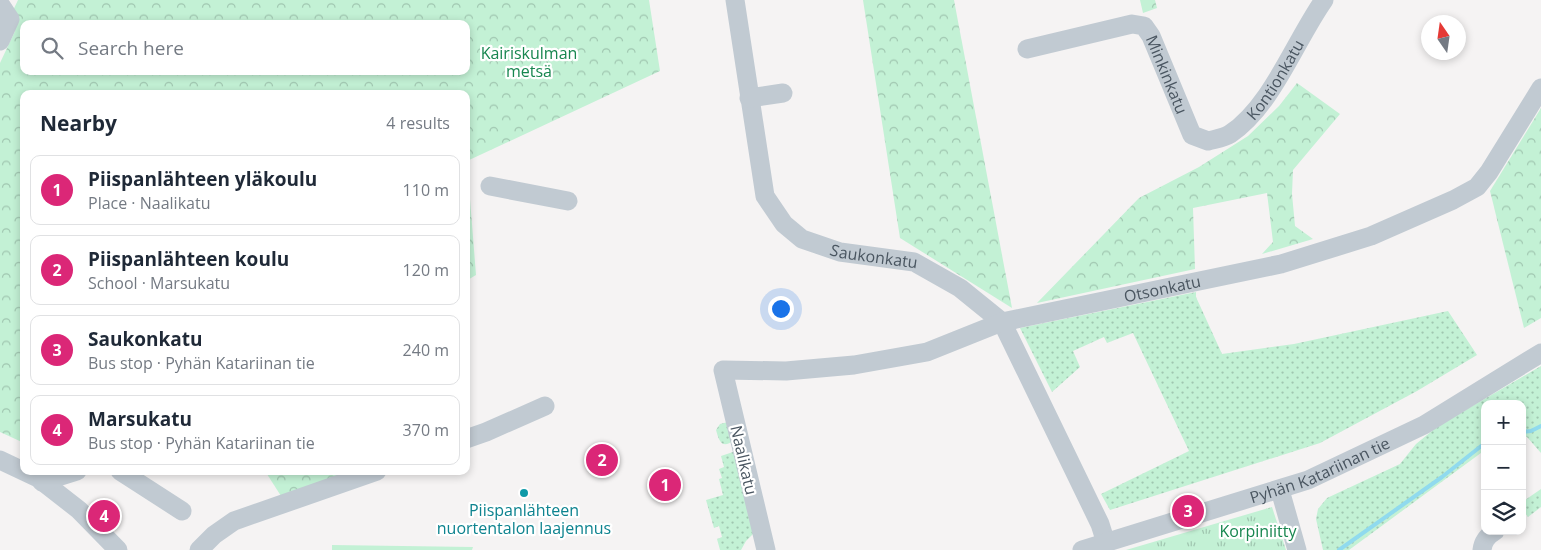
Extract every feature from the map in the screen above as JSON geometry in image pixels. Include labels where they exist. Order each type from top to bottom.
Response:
[{"type":"street","name":"Saukonkatu","points":[[735,0],[765,196],[784,224],[802,239],[840,252],[914,262],[960,288],[1002,322],[1100,524],[1106,543]]},
{"type":"street","name":"Kontionkatu","points":[[1208,141],[1229,135],[1252,114],[1278,79],[1311,18],[1324,0]]},
{"type":"street","points":[[0,41],[5,12]]},
{"type":"street","name":"Minkinkatu","points":[[1027,50],[1132,24],[1144,26],[1151,36],[1192,135],[1208,141]]},
{"type":"street","name":"Otsonkatu","points":[[723,370],[786,371],[864,363],[927,352],[1002,322],[1280,264],[1371,236],[1421,215],[1477,187],[1489,172],[1541,88]]},
{"type":"street","points":[[749,98],[783,93]]},
{"type":"street","points":[[490,186],[568,201]]},
{"type":"street","name":"Pyhän Katariinan tie","points":[[1082,550],[1308,480],[1424,425],[1541,353]]},
{"type":"street","name":"Naalikatu","points":[[723,370],[766,550]]},
{"type":"street","points":[[470,438],[545,406]]},
{"type":"street","points":[[0,460],[20,470]]},
{"type":"street","points":[[29,475],[42,482],[79,510],[118,550]]},
{"type":"street","points":[[42,482],[64,475]]},
{"type":"street","points":[[126,475],[182,511]]},
{"type":"street","points":[[198,550],[214,535],[234,521],[366,475]]},
{"type":"street","points":[[1280,490],[1297,550]]},
{"type":"street","points":[[1482,550],[1483,544],[1490,535]]},
{"type":"green space","name":"Kairiskulman metsä","points":[[18,0],[649,0],[660,71],[470,160],[470,90],[20,90],[20,441],[0,432],[0,63],[15,31],[7,23]]},
{"type":"green space","points":[[863,0],[954,0],[1012,308],[900,238]]},
{"type":"green space","points":[[1140,0],[1155,0],[1157,8],[1143,13]]},
{"type":"green space","points":[[1297,83],[1340,114],[1293,170],[1292,194],[1295,226],[1313,239],[1262,254],[1273,242],[1267,193],[1193,208],[1195,269],[1037,303],[1139,198],[1199,167],[1248,136],[1279,106]]},
{"type":"green space","points":[[1541,108],[1541,318],[1524,328],[1490,191]]},
{"type":"green space","name":"Kairiskulman metsä","points":[[470,199],[476,275],[470,279]]},
{"type":"green space","points":[[1196,292],[1196,297],[1222,354],[1294,344],[1448,311],[1477,355],[1417,391],[1320,443],[1110,510],[1101,494],[1189,451],[1133,333],[1107,343],[1104,337],[1073,351],[1080,367],[1052,392],[1020,328]]},
{"type":"green space","points":[[1541,366],[1541,453],[1526,437],[1526,400],[1483,400]]},
{"type":"green space","points":[[1481,401],[1481,453],[1349,550],[1323,550],[1316,519],[1318,509],[1327,498],[1400,464],[1416,444],[1438,426]]},
{"type":"green space","points":[[728,422],[734,440],[724,444],[720,441],[716,430],[720,424]]},
{"type":"green space","points":[[733,452],[754,533],[741,550],[720,550],[717,539],[722,537],[719,526],[714,528],[706,500],[723,495],[719,479],[722,478],[719,469],[724,467],[721,456]]},
{"type":"green space","points":[[268,475],[345,475],[281,496]]},
{"type":"green space","points":[[1541,489],[1541,507],[1528,517],[1526,514],[1526,499]]},
{"type":"green space","name":"Korpiniitty","points":[[1272,507],[1286,550],[1126,550]]},
{"type":"green space","points":[[332,545],[473,547],[472,550],[332,550]]},
{"type":"waterway","points":[[1526,432],[1541,426]]},
{"type":"waterway","points":[[1339,550],[1442,477],[1482,445]]},
{"type":"place","name":"Piispanlähteen koulu","points":[[602,460]]},
{"type":"place","name":"Piispanlähteen yläkoulu","points":[[665,485]]},
{"type":"place","name":"Piispanlähteen nuortentalon laajennus","points":[[524,493]]},
{"type":"place","name":"Saukonkatu","points":[[1188,511]]},
{"type":"place","name":"Marsukatu","points":[[104,516]]}]
